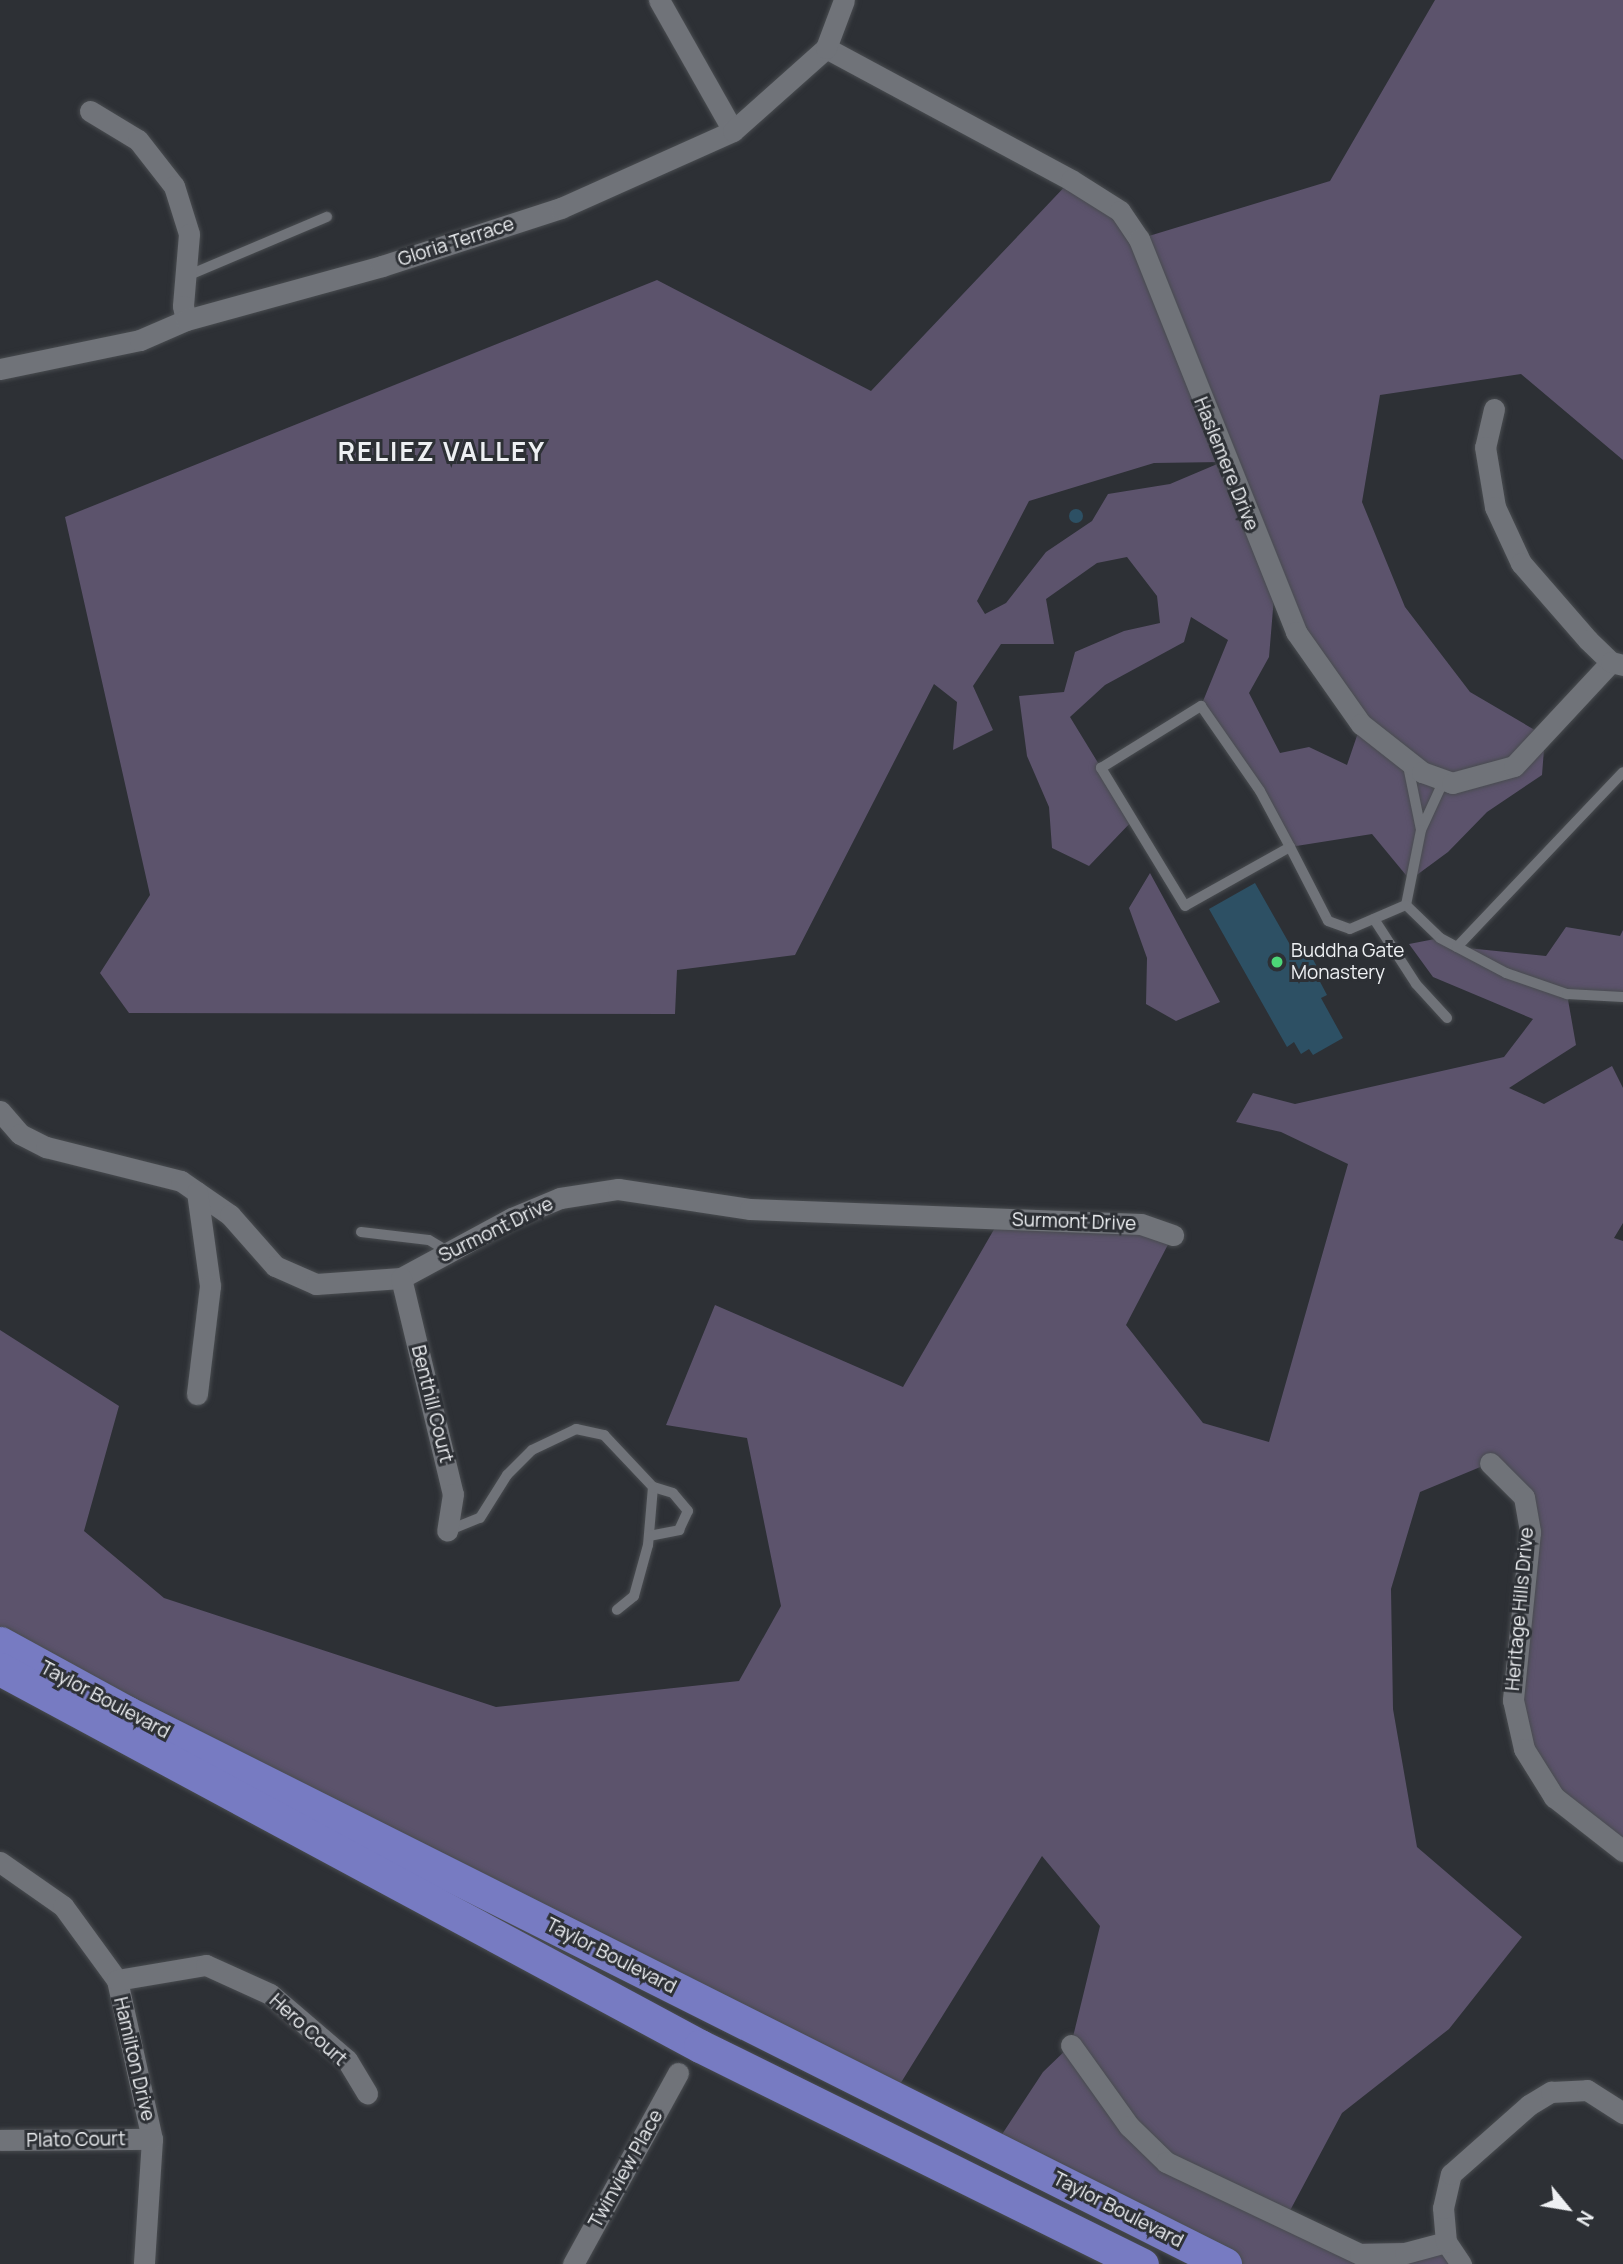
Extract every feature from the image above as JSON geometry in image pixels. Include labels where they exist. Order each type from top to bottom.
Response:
[{"type":"main road","name":"Taylor Boulevard","points":[[0,1643],[138,1718],[1225,2264]]},
{"type":"main road","name":"Taylor Boulevard","points":[[0,1670],[700,2046],[1142,2264]]},
{"type":"street","points":[[659,0],[733,131]]},
{"type":"street","name":"Gloria Terrace","points":[[0,369],[140,340],[186,320],[382,267],[561,208],[733,131],[826,48],[844,0]]},
{"type":"street","name":"Haslemere Drive","points":[[826,48],[1071,180],[1120,211],[1139,239],[1296,632],[1361,724],[1407,760],[1444,780]]},
{"type":"street","points":[[90,111],[138,140],[167,172],[186,216],[187,276],[183,306],[186,320]]},
{"type":"street","points":[[1444,780],[1452,783],[1514,766],[1617,664],[1556,607],[1521,563],[1495,507],[1485,447],[1494,409]]},
{"type":"street","name":"Surmont Drive","points":[[0,1111],[20,1134],[46,1147],[139,1168],[181,1181],[230,1215],[275,1266],[316,1283],[401,1278],[560,1198],[618,1189],[750,1209],[1141,1224],[1173,1235]]},
{"type":"street","points":[[197,1192],[210,1286],[197,1394]]},
{"type":"street","name":"Benthill Court","points":[[401,1278],[453,1494],[447,1531]]},
{"type":"street","name":"Heritage Hills Drive","points":[[1490,1463],[1524,1497],[1530,1532],[1513,1700],[1524,1749],[1554,1797],[1623,1851]]},
{"type":"street","name":"Hamilton Drive","points":[[0,1862],[63,1906],[117,1980],[152,2139],[144,2264]]},
{"type":"street","name":"Hero Court","points":[[117,1980],[206,1965],[260,1989],[347,2060],[367,2093]]},
{"type":"street","points":[[1071,2045],[1129,2126],[1166,2162],[1360,2254],[1405,2253],[1446,2242]]},
{"type":"street","name":"Twinview Place","points":[[573,2264],[678,2073]]},
{"type":"street","points":[[1461,2264],[1446,2242],[1443,2208],[1451,2174],[1529,2105],[1551,2092],[1587,2090],[1623,2113]]},
{"type":"street","name":"Plato Court","points":[[0,2140],[152,2139]]},
{"type":"lane","points":[[187,276],[327,217]]},
{"type":"lane","points":[[1290,847],[1185,906],[1101,768],[1201,706],[1260,791],[1290,847],[1328,921],[1350,929],[1406,905]]},
{"type":"lane","points":[[1407,760],[1422,831]]},
{"type":"lane","points":[[1457,947],[1623,772]]},
{"type":"lane","points":[[1406,905],[1422,831],[1444,780]]},
{"type":"lane","points":[[1406,905],[1440,938],[1506,973],[1567,994],[1623,997]]},
{"type":"lane","points":[[1374,919],[1416,984],[1447,1018]]},
{"type":"lane","points":[[361,1232],[429,1240],[449,1252]]},
{"type":"lane","points":[[447,1531],[480,1518],[508,1475],[532,1450],[576,1429],[604,1435],[653,1487],[673,1493],[688,1511],[680,1530],[649,1536]]},
{"type":"lane","points":[[617,1610],[634,1596],[649,1536],[653,1487]]},
{"type":"shaded area","points":[[1435,0],[1623,0],[1623,460],[1521,374],[1380,395],[1362,502],[1405,607],[1470,692],[1545,736],[1542,775],[1487,812],[1448,852],[1410,880],[1372,834],[1290,847],[1201,706],[1228,640],[1191,617],[1184,642],[1105,685],[1070,717],[1133,820],[1089,866],[1052,848],[1049,807],[1027,756],[1019,696],[1064,692],[1075,652],[1124,631],[1160,623],[1157,596],[1127,557],[1097,563],[1046,599],[1054,644],[1001,644],[973,686],[993,730],[953,750],[957,702],[934,684],[795,955],[677,970],[675,1014],[129,1013],[100,973],[150,895],[65,517],[657,280],[871,391],[1071,180],[1139,239],[1330,181]],"holes":[[[1222,462],[1170,484],[1108,494],[1092,521],[1046,552],[1006,603],[985,614],[977,601],[1029,501],[1154,463]],[[1275,585],[1361,724],[1347,765],[1309,747],[1280,753],[1249,693],[1269,657]]]},
{"type":"shaded area","points":[[1150,873],[1220,1002],[1176,1021],[1146,1004],[1147,958],[1129,908]]},
{"type":"shaded area","points":[[1566,927],[1620,936],[1623,930],[1623,997],[1567,994],[1576,1045],[1509,1088],[1544,1104],[1612,1066],[1623,1088],[1623,1223],[1614,1238],[1623,1241],[1623,1851],[1554,1797],[1513,1700],[1524,1497],[1490,1463],[1420,1492],[1391,1589],[1393,1709],[1417,1847],[1522,1937],[1449,2029],[1342,2113],[1285,2220],[1332,2244],[1446,2242],[1461,2264],[1225,2264],[993,2148],[1043,2072],[1071,2045],[1100,1926],[1042,1856],[892,2097],[0,1643],[0,1330],[119,1406],[84,1531],[164,1598],[496,1707],[739,1681],[781,1606],[747,1438],[666,1425],[715,1305],[903,1387],[1000,1219],[1173,1235],[1126,1325],[1203,1423],[1269,1442],[1348,1164],[1281,1132],[1236,1122],[1253,1093],[1295,1104],[1504,1057],[1533,1019],[1433,977],[1409,944],[1440,938],[1457,947],[1546,956]]},
{"type":"building","points":[[1073,509],[1079,509],[1083,516],[1079,523],[1073,523],[1069,519],[1069,513]]},
{"type":"building","name":"Buddha Gate Monastery","points":[[1255,883],[1293,950],[1304,943],[1321,974],[1317,976],[1327,995],[1321,998],[1343,1038],[1313,1055],[1309,1049],[1301,1054],[1294,1042],[1287,1047],[1209,909]]},
{"type":"place","name":"Buddha Gate Monastery","points":[[1277,962]]},
{"type":"district","name":"RELIEZ VALLEY","points":[[442,452]]}]
